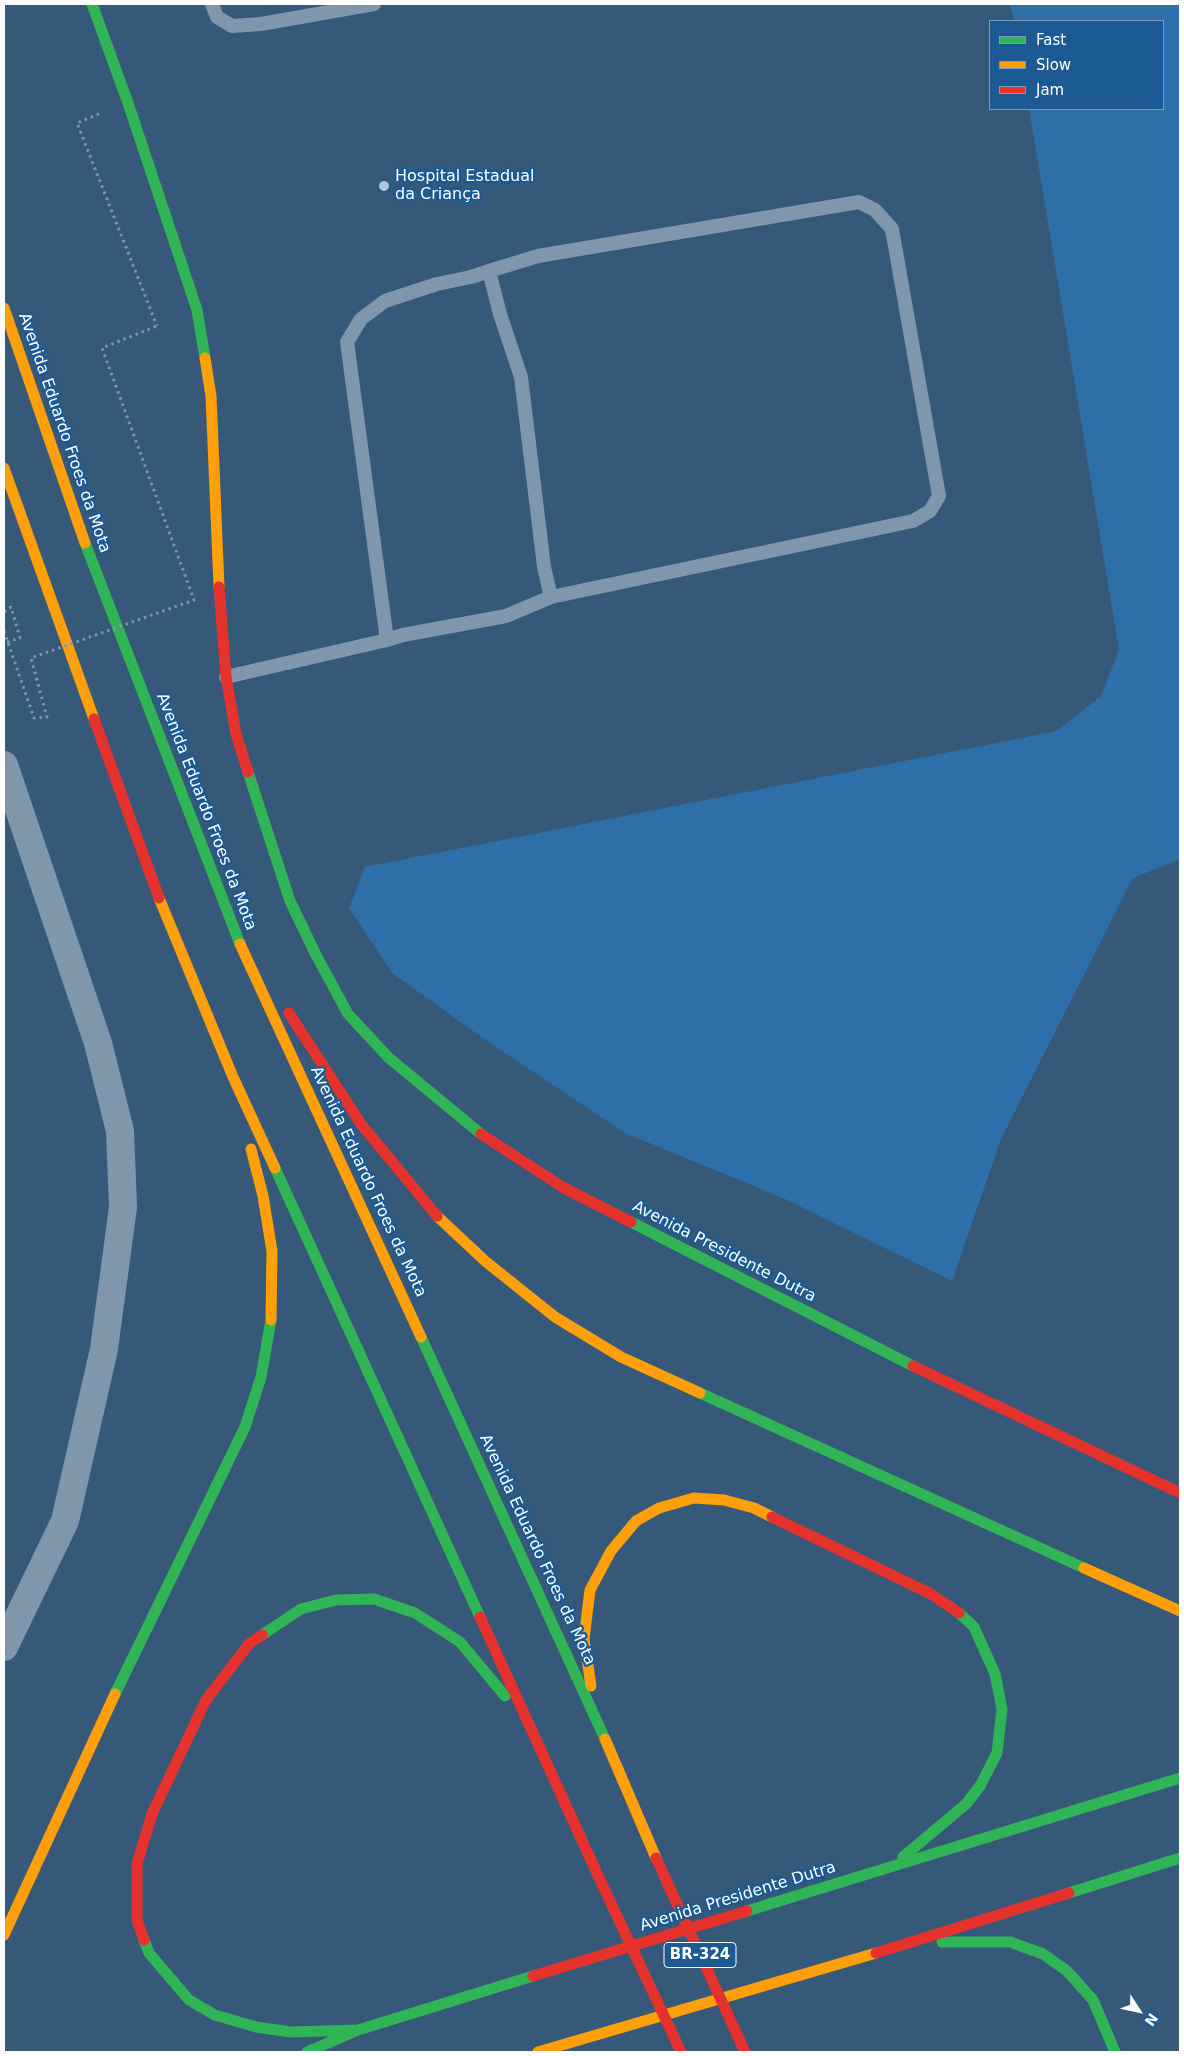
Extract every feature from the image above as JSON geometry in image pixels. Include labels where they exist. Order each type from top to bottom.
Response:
[{"type":"main road","name":"Avenida Presidente Dutra","points":[[92,4],[128,103],[197,310],[211,396],[218,574],[226,677],[236,734],[262,820],[290,901],[316,955],[348,1014],[389,1058],[471,1127],[564,1188],[888,1354],[1180,1493]]},
{"type":"main road","name":"Avenida Eduardo Froes da Mota","points":[[4,308],[86,547],[231,923],[596,1717],[656,1858],[745,2052]]},
{"type":"main road","points":[[4,468],[156,891],[233,1077],[529,1724]]},
{"type":"main road","points":[[231,923],[272,988]]},
{"type":"main road","points":[[283,1004],[361,1124],[433,1213],[485,1261],[555,1317],[621,1357],[1180,1610]]},
{"type":"main road","points":[[4,1935],[105,1716],[245,1427],[261,1377],[271,1317],[272,1251],[263,1196],[233,1077]]},
{"type":"main road","points":[[596,1717],[584,1639],[590,1590],[611,1551],[636,1521],[659,1508],[694,1498],[724,1500],[754,1508],[931,1594],[959,1613],[974,1627],[995,1674],[1002,1709],[997,1753],[980,1786],[966,1804],[892,1866]]},
{"type":"main road","points":[[358,2030],[291,2032],[256,2027],[216,2015],[189,2000],[149,1953],[137,1920],[136,1864],[152,1814],[206,1700],[249,1644],[301,1609],[336,1600],[374,1599],[416,1613],[460,1642],[529,1724]]},
{"type":"main road","name":"BR-324","points":[[529,1724],[681,2052]]},
{"type":"main road","name":"Avenida Presidente Dutra","points":[[307,2052],[358,2030],[1180,1778]]},
{"type":"main road","points":[[538,2052],[913,1942],[1180,1858]]},
{"type":"main road","points":[[913,1942],[1010,1942],[1043,1954],[1067,1971],[1093,2000],[1115,2052]]},
{"type":"street","points":[[4,765],[98,1042],[120,1131],[123,1207],[104,1349],[65,1521],[4,1647]]},
{"type":"lane","points":[[212,4],[217,17],[232,26],[261,24],[374,4]]},
{"type":"lane","points":[[226,677],[387,640],[506,616],[551,597],[914,522],[930,512],[939,496],[892,229],[875,210],[859,202],[538,256],[384,301],[361,319],[347,342],[387,640]]},
{"type":"lane","points":[[488,271],[521,377],[544,567],[551,597]]},
{"type":"path","points":[[4,631],[34,718],[47,717],[31,658],[194,600],[102,348],[157,326],[77,123],[128,103]]},
{"type":"path","points":[[4,612],[10,607],[20,638],[4,643]]},
{"type":"shaded area","points":[[1010,4],[1180,4],[1180,859],[1133,878],[1001,1139],[952,1281],[785,1199],[625,1133],[487,1041],[392,973],[349,908],[365,867],[1057,731],[1101,696],[1119,650],[1029,110],[1164,110],[1164,20],[1014,20]]},
{"type":"traffic: fast","points":[[92,4],[128,103],[197,310],[205,358]]},
{"type":"traffic: fast","points":[[85,543],[240,944]]},
{"type":"traffic: fast","points":[[248,772],[290,901],[316,955],[348,1014],[389,1058],[481,1134]]},
{"type":"traffic: fast","points":[[275,1168],[480,1617]]},
{"type":"traffic: fast","points":[[631,1222],[913,1366]]},
{"type":"traffic: fast","points":[[115,1694],[245,1427],[261,1377],[271,1320]]},
{"type":"traffic: fast","points":[[421,1337],[605,1739]]},
{"type":"traffic: fast","points":[[700,1393],[1084,1568]]},
{"type":"traffic: fast","points":[[262,1635],[301,1609],[336,1600],[374,1599],[415,1613],[460,1642],[505,1696]]},
{"type":"traffic: fast","points":[[903,1857],[966,1804],[980,1786],[997,1753],[1002,1709],[995,1674],[974,1627],[959,1613]]},
{"type":"traffic: fast","points":[[747,1911],[1180,1778]]},
{"type":"traffic: fast","points":[[1069,1893],[1180,1858]]},
{"type":"traffic: fast","points":[[144,1940],[149,1953],[189,2000],[215,2015],[256,2027],[291,2032],[358,2030]]},
{"type":"traffic: fast","points":[[942,1942],[1010,1942],[1043,1954],[1067,1971],[1093,2000],[1115,2052]]},
{"type":"traffic: fast","points":[[307,2052],[358,2030],[533,1976]]},
{"type":"traffic: slow","points":[[4,308],[85,543]]},
{"type":"traffic: slow","points":[[205,358],[211,396],[219,587]]},
{"type":"traffic: slow","points":[[4,468],[94,719]]},
{"type":"traffic: slow","points":[[159,898],[233,1077],[275,1168]]},
{"type":"traffic: slow","points":[[240,944],[421,1337]]},
{"type":"traffic: slow","points":[[251,1149],[263,1196],[272,1251],[271,1320]]},
{"type":"traffic: slow","points":[[437,1216],[485,1261],[555,1317],[621,1357],[700,1393]]},
{"type":"traffic: slow","points":[[591,1686],[584,1639],[590,1590],[611,1551],[636,1521],[659,1508],[694,1498],[724,1500],[754,1508],[772,1517]]},
{"type":"traffic: slow","points":[[1084,1568],[1180,1611]]},
{"type":"traffic: slow","points":[[4,1935],[115,1694]]},
{"type":"traffic: slow","points":[[605,1739],[656,1858]]},
{"type":"traffic: slow","points":[[538,2052],[876,1953]]},
{"type":"traffic: jam","points":[[219,587],[226,677],[236,734],[248,772]]},
{"type":"traffic: jam","points":[[94,719],[159,898]]},
{"type":"traffic: jam","points":[[289,1013],[361,1124],[437,1216]]},
{"type":"traffic: jam","points":[[481,1134],[564,1188],[631,1222]]},
{"type":"traffic: jam","points":[[913,1366],[1180,1493]]},
{"type":"traffic: jam","points":[[772,1517],[931,1594],[959,1613]]},
{"type":"traffic: jam","points":[[480,1617],[601,1882]]},
{"type":"traffic: jam","points":[[144,1940],[137,1920],[137,1864],[152,1814],[206,1700],[249,1644],[262,1635]]},
{"type":"traffic: jam","points":[[656,1858],[745,2052]]},
{"type":"traffic: jam","points":[[601,1882],[681,2052]]},
{"type":"traffic: jam","points":[[876,1953],[1069,1893]]},
{"type":"traffic: jam","points":[[533,1976],[747,1911]]},
{"type":"place","name":"Hospital Estadual da Criança","points":[[384,186]]}]
